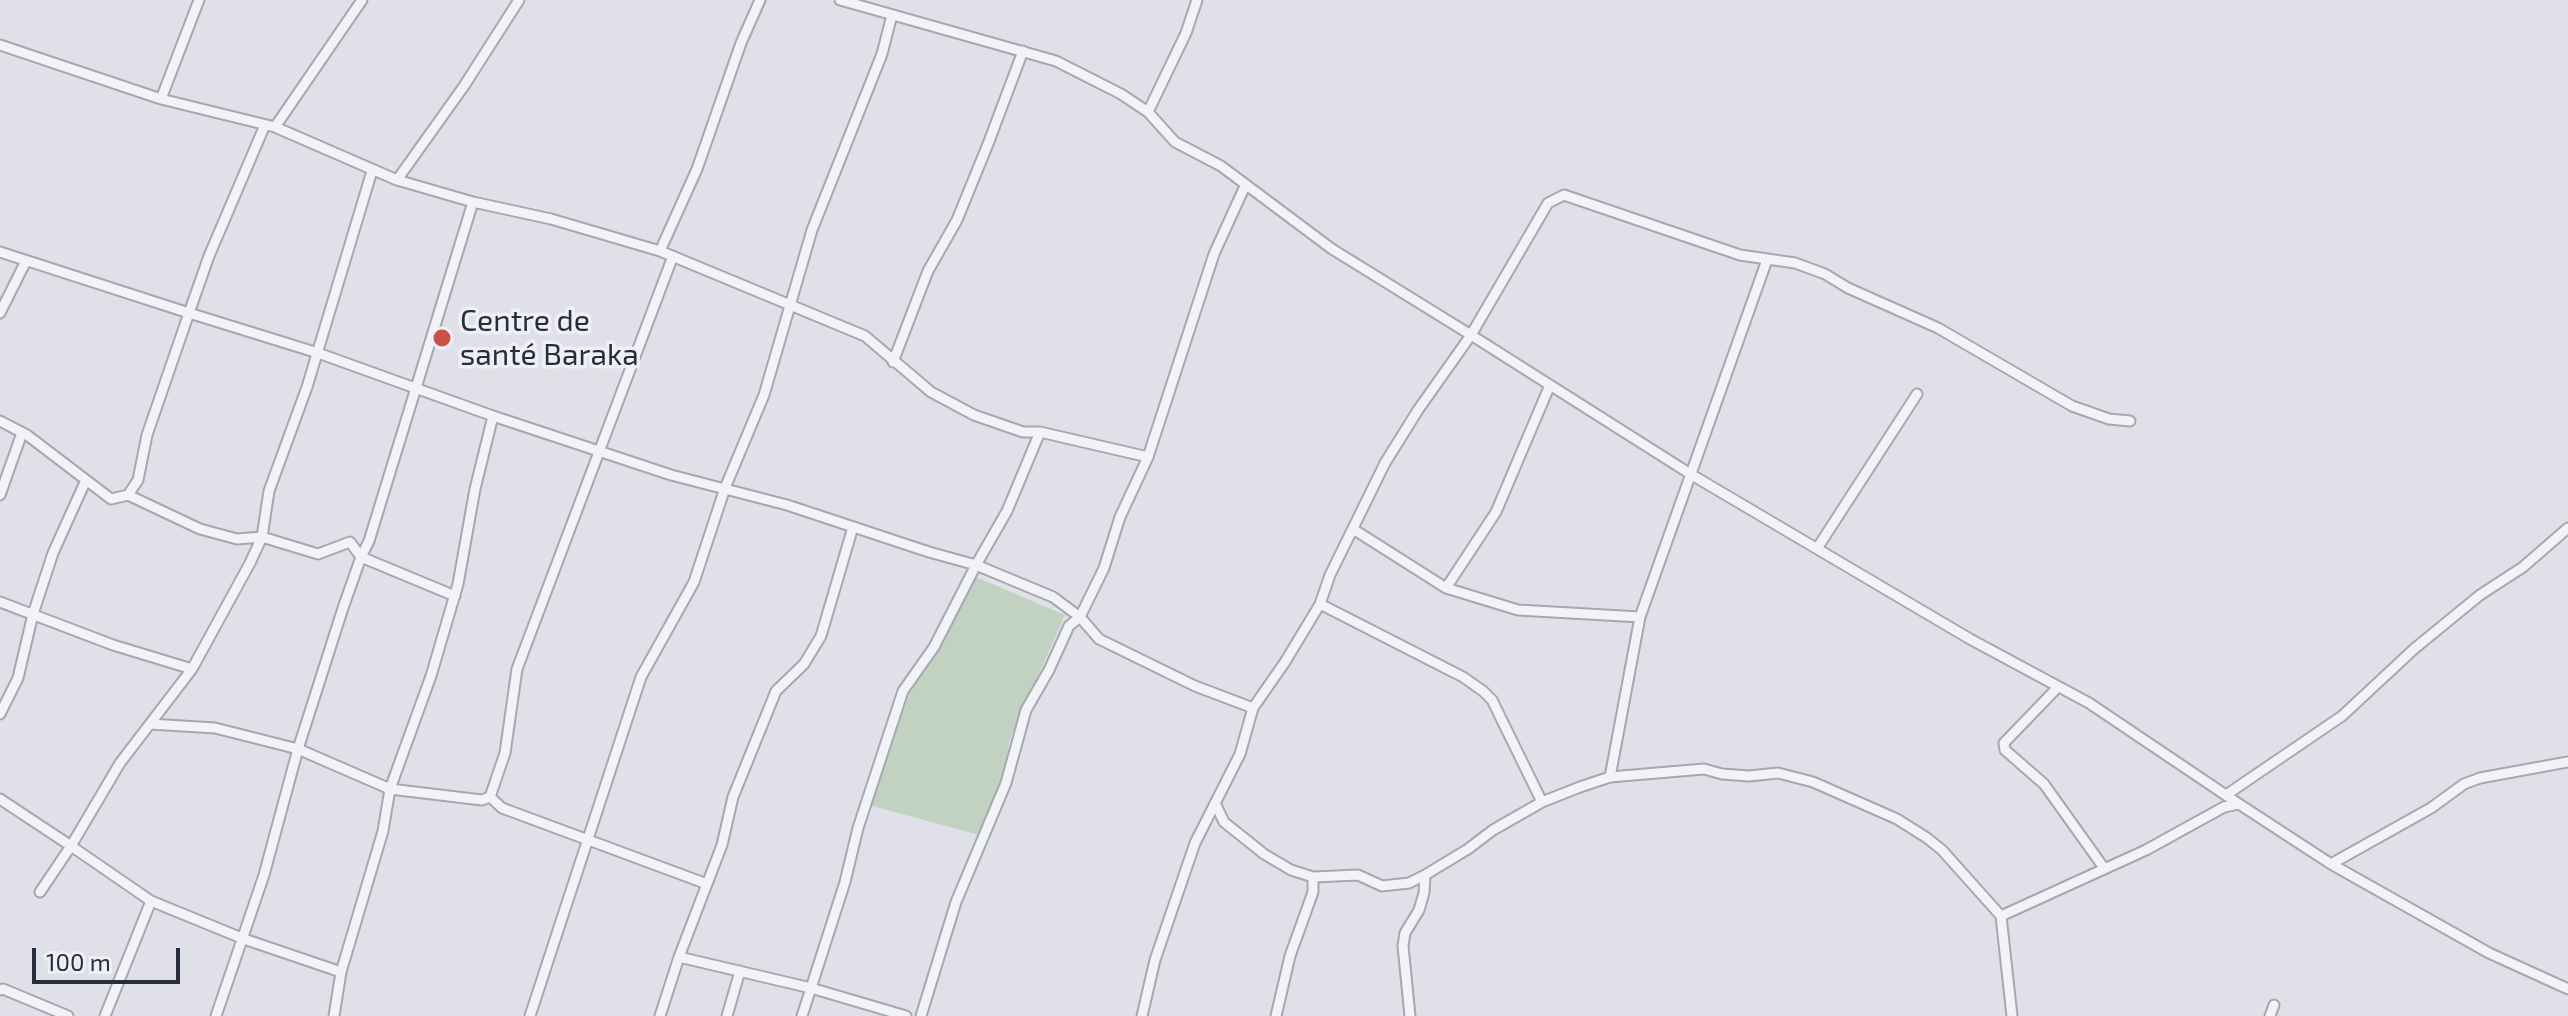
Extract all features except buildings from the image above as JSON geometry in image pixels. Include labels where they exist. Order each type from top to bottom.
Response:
[{"type":"street","points":[[161,99],[199,0]]},
{"type":"street","points":[[128,495],[138,480],[147,435],[209,256],[270,126],[362,0]]},
{"type":"street","points":[[397,180],[464,86],[519,0]]},
{"type":"street","points":[[660,251],[697,169],[741,43],[760,0]]},
{"type":"street","points":[[840,0],[1056,61],[1121,94],[1148,112],[1175,142],[1221,166],[1332,249],[1692,475],[1970,639],[2089,703],[2331,864],[2489,953],[2568,989]]},
{"type":"street","points":[[1148,112],[1186,33],[1197,0]]},
{"type":"street","points":[[530,1016],[641,677],[694,582],[725,488],[764,395],[812,230],[882,54],[892,15]]},
{"type":"street","points":[[0,45],[161,99],[270,126],[397,180],[473,202],[551,219],[660,251],[865,336],[931,392],[974,415],[1023,432],[1040,432],[1148,457]]},
{"type":"street","points":[[893,362],[928,271],[962,207],[1023,51]]},
{"type":"street","points":[[40,892],[71,846],[99,794],[192,669],[224,614],[262,537],[269,491],[318,353],[372,171]]},
{"type":"street","points":[[921,1016],[956,902],[1006,783],[1026,710],[1069,626],[1080,617],[1104,568],[1120,517],[1148,457],[1214,254],[1245,186]]},
{"type":"street","points":[[1142,1016],[1155,960],[1195,843],[1240,754],[1253,708],[1320,604],[1330,575],[1385,463],[1471,335],[1548,203],[1564,195],[1740,255],[1795,263],[1825,274],[1848,288],[1938,328],[2072,406],[2109,419],[2130,421]]},
{"type":"street","points":[[216,1016],[244,939],[298,749],[361,557],[369,541],[473,202]]},
{"type":"street","points":[[0,252],[318,353],[671,475],[725,488],[976,565],[1053,597],[1080,617],[1099,639],[1195,686],[1253,708]]},
{"type":"street","points":[[490,797],[507,745],[517,669],[673,256]]},
{"type":"street","points":[[1610,777],[1640,617],[1767,260]]},
{"type":"street","points":[[0,313],[26,261]]},
{"type":"street","points":[[1446,588],[1496,512],[1550,385]]},
{"type":"street","points":[[1818,547],[1917,394]]},
{"type":"street","points":[[334,1016],[341,972],[383,831],[390,789],[431,676],[455,596],[475,489],[493,416]]},
{"type":"street","points":[[0,421],[22,433],[111,499],[128,495],[200,529],[237,539],[262,537],[318,554],[350,542],[361,557],[455,596]]},
{"type":"street","points":[[802,1016],[903,691],[934,647],[1007,511],[1040,432]]},
{"type":"street","points":[[0,495],[22,433]]},
{"type":"street","points":[[0,714],[18,678],[33,614],[53,553],[86,480]]},
{"type":"street","points":[[660,1016],[722,845],[733,797],[776,691],[804,664],[821,636],[853,527]]},
{"type":"street","points":[[2226,795],[2342,716],[2414,649],[2480,595],[2523,567],[2568,528]]},
{"type":"street","points":[[1353,529],[1446,588],[1518,610],[1640,617]]},
{"type":"street","points":[[0,602],[113,645],[192,669]]},
{"type":"street","points":[[1320,604],[1463,677],[1483,691],[1492,700],[1542,802]]},
{"type":"street","points":[[2058,687],[2004,743],[2005,750],[2044,784],[2104,868]]},
{"type":"street","points":[[150,724],[215,728],[298,749],[390,789],[482,800],[490,797]]},
{"type":"street","points":[[2331,864],[2431,808],[2464,784],[2480,778],[2568,762]]},
{"type":"street","points":[[1215,803],[1224,822],[1253,846],[1291,870],[1313,877],[1358,875],[1382,886],[1397,886],[1425,875],[1542,802],[1610,777],[1704,769],[1749,776],[1778,773],[1813,782],[1897,819],[1927,838],[1942,850],[2001,916],[2012,1016]]},
{"type":"street","points":[[490,797],[502,808],[707,884]]},
{"type":"street","points":[[0,799],[151,901],[244,939],[341,972]]},
{"type":"street","points":[[2001,916],[2146,850],[2224,807],[2239,804]]},
{"type":"street","points":[[1410,1016],[1403,946],[1405,933],[1419,910],[1425,875]]},
{"type":"street","points":[[1276,1016],[1290,956],[1313,892],[1313,877]]},
{"type":"street","points":[[105,1016],[151,901]]},
{"type":"street","points":[[679,957],[811,988],[906,1016]]},
{"type":"street","points":[[727,1016],[740,971]]},
{"type":"street","points":[[0,990],[68,1016]]},
{"type":"street","points":[[2270,1016],[2274,1005]]},
{"type":"green space","points":[[976,577],[1065,615],[1009,742],[1004,777],[979,835],[869,805],[914,681],[941,644]]},
{"type":"place","name":"Centre de santé Baraka","points":[[442,338]]}]
